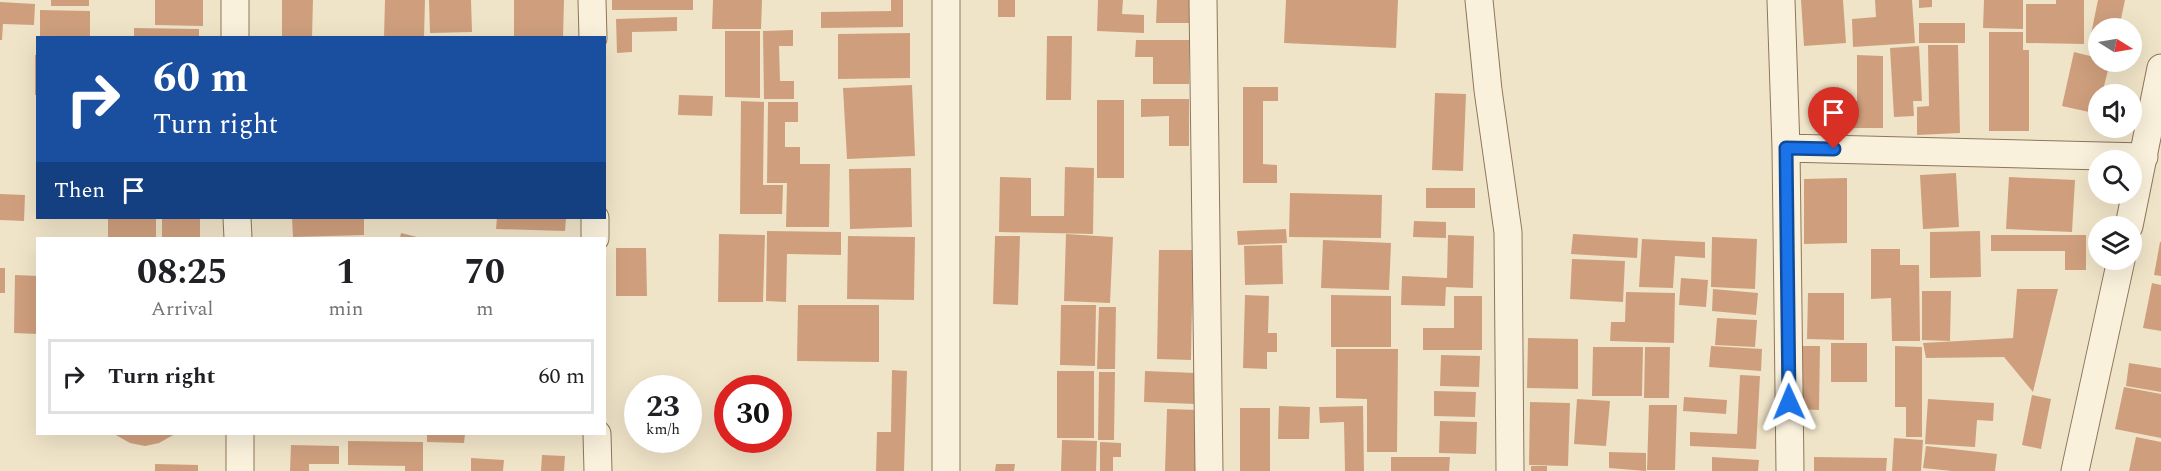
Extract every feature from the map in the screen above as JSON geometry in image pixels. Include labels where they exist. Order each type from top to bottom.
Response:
[{"type":"street","points":[[235,0],[235,36]]},
{"type":"street","points":[[592,0],[593,36]]},
{"type":"street","points":[[946,0],[946,471]]},
{"type":"street","points":[[1203,0],[1209,471]]},
{"type":"street","points":[[1479,0],[1488,90],[1508,232],[1510,471]]},
{"type":"street","points":[[1781,0],[1786,148],[1790,471]]},
{"type":"street","points":[[2131,216],[2161,68]]},
{"type":"street","points":[[1786,148],[2144,157]]},
{"type":"street","points":[[237,219],[237,237]]},
{"type":"street","points":[[595,219],[595,237]]},
{"type":"street","points":[[2075,471],[2119,270]]},
{"type":"street","points":[[240,435],[240,471]]},
{"type":"street","points":[[597,435],[598,471]]},
{"type":"building","points":[[51,0],[89,0],[89,6],[51,6]]},
{"type":"building","points":[[155,0],[203,0],[203,26],[155,25]]},
{"type":"building","points":[[282,0],[313,0],[312,36],[282,36]]},
{"type":"building","points":[[385,0],[425,0],[424,36],[384,36]]},
{"type":"building","points":[[429,0],[471,0],[472,32],[430,33]]},
{"type":"building","points":[[514,0],[564,0],[563,36],[514,36]]},
{"type":"building","points":[[612,0],[693,0],[693,10],[612,10]]},
{"type":"building","points":[[713,0],[762,0],[761,29],[712,29]]},
{"type":"building","points":[[891,0],[903,0],[903,27],[821,28],[821,12],[891,11]]},
{"type":"building","points":[[998,0],[1015,0],[1015,17],[998,17]]},
{"type":"building","points":[[1098,0],[1123,0],[1122,14],[1144,15],[1144,33],[1097,31]]},
{"type":"building","points":[[1157,0],[1191,0],[1191,23],[1156,23]]},
{"type":"building","points":[[1286,0],[1398,0],[1396,48],[1284,43]]},
{"type":"building","points":[[1801,0],[1843,0],[1846,43],[1804,46]]},
{"type":"building","points":[[1875,0],[1912,0],[1915,43],[1853,47],[1852,19],[1876,17]]},
{"type":"building","points":[[1919,0],[1932,0],[1932,7],[1919,8]]},
{"type":"building","points":[[1984,0],[2023,0],[2023,29],[1983,28]]},
{"type":"building","points":[[2056,0],[2084,0],[2084,44],[2026,43],[2026,4],[2056,4]]},
{"type":"building","points":[[2098,0],[2125,0],[2121,18],[2094,18]]},
{"type":"building","points":[[0,2],[35,4],[34,25],[3,24],[2,40],[0,40]]},
{"type":"building","points":[[40,10],[90,11],[90,36],[40,36]]},
{"type":"building","points":[[677,17],[677,31],[632,32],[632,52],[617,53],[616,19]]},
{"type":"building","points":[[1919,23],[1965,23],[1965,43],[1919,43]]},
{"type":"building","points":[[134,28],[199,29],[199,36],[134,36]]},
{"type":"building","points":[[793,30],[793,46],[779,46],[780,81],[794,81],[794,99],[764,99],[763,31]]},
{"type":"building","points":[[725,31],[760,31],[760,98],[725,97]]},
{"type":"building","points":[[1989,32],[2023,32],[2023,50],[2029,50],[2029,131],[1989,131]]},
{"type":"building","points":[[910,33],[910,78],[838,79],[838,34]]},
{"type":"building","points":[[1047,36],[1072,36],[1071,100],[1046,100]]},
{"type":"building","points":[[1136,40],[1189,40],[1189,84],[1153,84],[1153,57],[1135,57]]},
{"type":"building","points":[[1928,45],[1958,45],[1960,133],[1917,135],[1917,107],[1929,106]]},
{"type":"building","points":[[1919,46],[1922,101],[1913,101],[1914,116],[1894,117],[1890,48]]},
{"type":"building","points":[[2074,52],[2088,56],[2088,72],[2108,72],[2104,84],[2088,84],[2088,112],[2062,106]]},
{"type":"building","points":[[35,55],[36,55],[36,95]]},
{"type":"building","points":[[1857,55],[1883,56],[1883,128],[1826,128],[1827,101],[1857,101]]},
{"type":"building","points":[[912,85],[915,156],[847,159],[843,88]]},
{"type":"building","points":[[1243,87],[1278,87],[1278,101],[1263,101],[1263,164],[1277,165],[1277,183],[1243,183]]},
{"type":"building","points":[[1435,93],[1466,94],[1463,171],[1432,170]]},
{"type":"building","points":[[679,95],[713,96],[712,116],[678,115]]},
{"type":"building","points":[[1141,99],[1189,99],[1189,146],[1169,146],[1169,116],[1141,117]]},
{"type":"building","points":[[1097,100],[1124,100],[1124,178],[1097,178]]},
{"type":"building","points":[[741,101],[764,102],[763,185],[783,185],[782,214],[740,214]]},
{"type":"building","points":[[768,102],[798,102],[798,122],[785,122],[785,147],[800,147],[800,164],[830,164],[829,227],[786,227],[787,183],[767,183]]},
{"type":"building","points":[[1065,167],[1094,168],[1093,234],[999,232],[1000,177],[1031,178],[1031,216],[1064,216]]},
{"type":"building","points":[[911,168],[912,227],[850,229],[849,169]]},
{"type":"building","points":[[1956,173],[1959,227],[1923,229],[1920,175]]},
{"type":"building","points":[[2009,177],[2075,180],[2072,232],[2006,229]]},
{"type":"building","points":[[1847,178],[1847,243],[1804,244],[1804,179]]},
{"type":"building","points":[[1426,188],[1475,188],[1475,208],[1426,208]]},
{"type":"building","points":[[1290,193],[1382,195],[1381,238],[1289,237]]},
{"type":"building","points":[[0,194],[25,195],[24,221],[0,220]]},
{"type":"building","points":[[108,219],[156,219],[156,237],[108,237]]},
{"type":"building","points":[[162,219],[200,219],[200,237],[162,237]]},
{"type":"building","points":[[292,219],[364,219],[364,235],[293,237]]},
{"type":"building","points":[[497,219],[566,219],[565,231],[496,229]]},
{"type":"building","points":[[1414,221],[1446,222],[1446,238],[1413,237]]},
{"type":"building","points":[[1286,229],[1287,243],[1238,245],[1237,231]]},
{"type":"building","points":[[767,231],[841,232],[841,255],[787,254],[786,302],[766,301]]},
{"type":"building","points":[[1980,231],[1981,277],[1930,278],[1930,232]]},
{"type":"building","points":[[401,233],[417,237],[400,237]]},
{"type":"building","points":[[719,234],[765,235],[763,302],[718,302]]},
{"type":"building","points":[[1066,234],[1113,237],[1110,303],[1064,301]]},
{"type":"building","points":[[1573,234],[1638,238],[1637,258],[1571,254]]},
{"type":"building","points":[[1448,235],[1474,236],[1473,288],[1446,287],[1445,306],[1401,305],[1402,276],[1447,278]]},
{"type":"building","points":[[1991,235],[2086,235],[2086,270],[2065,270],[2065,251],[1991,251]]},
{"type":"building","points":[[848,236],[915,237],[914,300],[847,299]]},
{"type":"building","points":[[995,236],[1020,236],[1018,305],[993,304]]},
{"type":"building","points":[[1712,237],[1757,239],[1755,289],[1711,287]]},
{"type":"building","points":[[1642,239],[1705,242],[1705,258],[1675,256],[1673,288],[1639,287]]},
{"type":"building","points":[[1323,240],[1391,243],[1389,290],[1321,288]]},
{"type":"building","points":[[2161,242],[2161,276],[2154,275]]},
{"type":"building","points":[[1282,245],[1283,284],[1245,285],[1244,246]]},
{"type":"building","points":[[616,248],[646,248],[647,296],[616,296]]},
{"type":"building","points":[[1871,249],[1900,249],[1900,265],[1919,265],[1920,341],[1892,341],[1891,298],[1871,299]]},
{"type":"building","points":[[1159,250],[1193,250],[1191,360],[1157,359]]},
{"type":"building","points":[[1572,259],[1625,261],[1623,302],[1570,299]]},
{"type":"building","points":[[0,268],[5,268],[5,293],[0,293]]},
{"type":"building","points":[[15,275],[36,276],[36,334],[14,333]]},
{"type":"building","points":[[1681,278],[1708,280],[1706,307],[1679,305]]},
{"type":"building","points":[[2152,283],[2161,285],[2161,331],[2143,328]]},
{"type":"building","points":[[1713,289],[1758,293],[1756,315],[1712,311]]},
{"type":"building","points":[[2017,289],[2058,289],[2033,392],[2004,357],[1926,358],[1923,343],[2013,338]]},
{"type":"building","points":[[1922,291],[1951,291],[1950,341],[1922,340]]},
{"type":"building","points":[[1626,292],[1675,293],[1674,343],[1610,341],[1611,322],[1625,322]]},
{"type":"building","points":[[1808,293],[1844,293],[1844,340],[1807,339]]},
{"type":"building","points":[[1245,295],[1269,296],[1268,333],[1277,333],[1277,352],[1267,352],[1267,369],[1243,368]]},
{"type":"building","points":[[1331,295],[1391,296],[1391,347],[1331,347]]},
{"type":"building","points":[[1454,296],[1482,296],[1482,350],[1423,350],[1423,328],[1454,328]]},
{"type":"building","points":[[798,305],[879,305],[879,362],[797,361]]},
{"type":"building","points":[[1061,305],[1096,305],[1095,366],[1060,365]]},
{"type":"building","points":[[1099,307],[1116,307],[1115,369],[1097,369]]},
{"type":"building","points":[[1717,318],[1757,320],[1755,347],[1715,345]]},
{"type":"building","points":[[1528,338],[1578,339],[1578,389],[1527,388]]},
{"type":"building","points":[[1831,343],[1867,343],[1867,382],[1831,382]]},
{"type":"building","points":[[1711,346],[1762,349],[1761,371],[1709,367]]},
{"type":"building","points":[[1798,346],[1820,346],[1819,410],[1797,409]]},
{"type":"building","points":[[1895,346],[1922,347],[1922,437],[1906,437],[1906,407],[1895,407]]},
{"type":"building","points":[[1593,347],[1643,347],[1642,396],[1592,396]]},
{"type":"building","points":[[1645,347],[1670,347],[1669,398],[1644,398]]},
{"type":"building","points":[[1336,349],[1398,349],[1397,452],[1367,452],[1367,399],[1336,398]]},
{"type":"building","points":[[1441,355],[1480,356],[1479,387],[1440,386]]},
{"type":"building","points":[[2129,363],[2161,368],[2161,392],[2126,386]]},
{"type":"building","points":[[892,370],[907,371],[904,471],[876,471],[877,432],[891,432]]},
{"type":"building","points":[[1057,371],[1094,371],[1094,438],[1057,438]]},
{"type":"building","points":[[1145,371],[1197,373],[1196,404],[1144,402]]},
{"type":"building","points":[[1099,372],[1115,372],[1114,440],[1098,440]]},
{"type":"building","points":[[1740,375],[1760,376],[1756,449],[1690,446],[1690,432],[1737,434]]},
{"type":"building","points":[[2124,387],[2161,394],[2161,438],[2115,429]]},
{"type":"building","points":[[1434,391],[1476,392],[1475,417],[1434,416]]},
{"type":"building","points":[[2032,395],[2051,399],[2041,449],[2022,445]]},
{"type":"building","points":[[1684,397],[1727,400],[1726,414],[1683,411]]},
{"type":"building","points":[[1577,399],[1610,401],[1606,446],[1574,444]]},
{"type":"building","points":[[1928,399],[1994,403],[1993,421],[1977,420],[1975,447],[1925,444]]},
{"type":"building","points":[[1530,402],[1570,403],[1568,466],[1529,465]]},
{"type":"building","points":[[1649,405],[1677,405],[1675,470],[1647,470]]},
{"type":"building","points":[[1279,406],[1310,407],[1309,439],[1278,439]]},
{"type":"building","points":[[1363,406],[1364,471],[1345,471],[1344,422],[1320,423],[1319,407]]},
{"type":"building","points":[[1240,408],[1270,408],[1270,471],[1240,471]]},
{"type":"building","points":[[1167,409],[1198,410],[1197,471],[1165,471]]},
{"type":"building","points":[[1440,421],[1477,422],[1476,454],[1439,453]]},
{"type":"building","points":[[116,435],[173,435],[159,443],[145,446],[130,443]]},
{"type":"building","points":[[427,435],[465,435],[464,443],[427,442]]},
{"type":"building","points":[[2136,437],[2161,442],[2161,471],[2129,471]]},
{"type":"building","points":[[1894,438],[1923,440],[1921,471],[1892,471]]},
{"type":"building","points":[[1062,440],[1097,441],[1096,471],[1061,471]]},
{"type":"building","points":[[348,441],[423,442],[423,471],[405,471],[405,466],[348,465]]},
{"type":"building","points":[[1100,442],[1121,443],[1121,457],[1113,457],[1113,471],[1100,471]]},
{"type":"building","points":[[291,445],[339,446],[339,464],[309,464],[309,471],[290,471]]},
{"type":"building","points":[[1926,446],[1997,454],[1995,471],[1923,468]]},
{"type":"building","points":[[1609,452],[1646,453],[1646,471],[1609,468]]},
{"type":"building","points":[[542,455],[565,456],[564,471],[541,471]]},
{"type":"building","points":[[1391,457],[1450,457],[1449,471],[1391,471]]},
{"type":"building","points":[[1712,457],[1759,460],[1758,471],[1712,471]]},
{"type":"building","points":[[1814,457],[1887,458],[1886,471],[1814,471]]},
{"type":"building","points":[[471,458],[504,460],[503,471],[471,471]]},
{"type":"building","points":[[155,464],[198,465],[198,471],[155,471]]},
{"type":"building","points":[[996,464],[1015,464],[1014,471],[995,471]]},
{"type":"building","points":[[1531,466],[1547,466],[1547,471],[1531,471]]},
{"type":"route","points":[[1789,402],[1786,148],[1834,149]]}]
